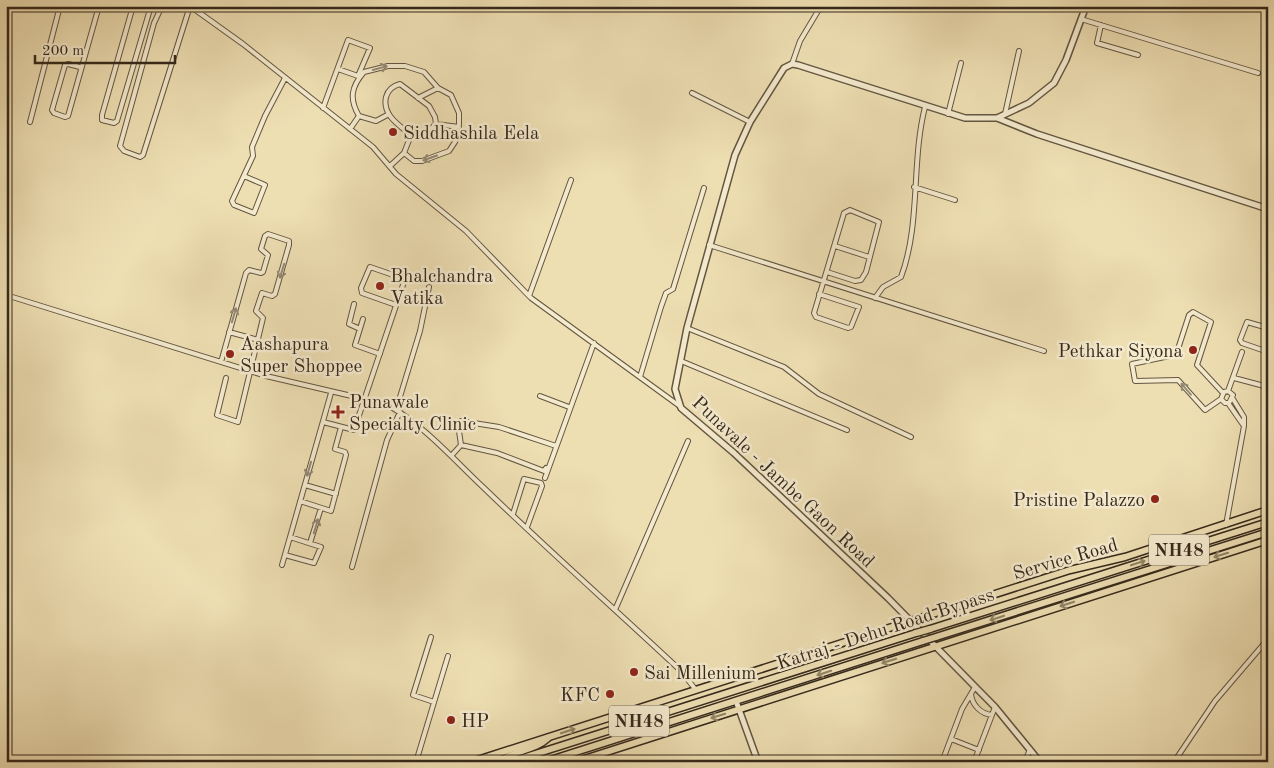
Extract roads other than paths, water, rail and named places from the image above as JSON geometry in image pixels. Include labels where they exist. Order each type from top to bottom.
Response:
[{"type":"main road","name":"Service Road","points":[[471,762],[1070,570],[1126,557],[1268,511]]},
{"type":"main road","name":"Katraj - Dehu Road Bypass","points":[[510,762],[1268,522]]},
{"type":"main road","name":"Katraj - Dehu Road Bypass","points":[[544,762],[1268,532]]},
{"type":"main road","points":[[575,762],[1268,540]]},
{"type":"main road","points":[[499,762],[509,755],[539,746],[548,738]]},
{"type":"street","points":[[30,122],[60,6]]},
{"type":"street","points":[[80,67],[65,65],[52,110],[54,114],[68,116],[80,67],[99,6]]},
{"type":"street","points":[[133,6],[102,115],[102,120],[112,123],[118,121],[151,6]]},
{"type":"street","points":[[162,6],[154,23],[120,150],[140,157],[143,155],[190,6],[373,147],[396,174],[466,231],[529,296],[594,342],[681,408]]},
{"type":"street","points":[[820,6],[800,41],[792,64],[948,114],[973,119],[997,118],[1046,137],[1268,208]]},
{"type":"street","points":[[997,118],[1034,100],[1054,83],[1066,60],[1086,6]]},
{"type":"street","points":[[1081,19],[1258,73]]},
{"type":"street","points":[[1101,25],[1097,43],[1138,55]]},
{"type":"street","points":[[323,108],[348,40],[370,48],[358,76],[338,70]]},
{"type":"street","points":[[1005,114],[1019,51]]},
{"type":"street","points":[[948,114],[961,63]]},
{"type":"street","name":"Punavale - Jambe Gaon Road","points":[[792,64],[784,68],[780,74],[750,122],[736,152],[687,328],[675,389],[681,408],[734,454],[910,621],[995,708],[1040,762]]},
{"type":"street","points":[[389,114],[376,121],[359,116],[352,106],[354,88],[364,72],[388,66],[405,66],[424,72],[438,88],[451,94],[459,113],[459,127],[455,142],[449,151],[422,161],[414,161],[404,153]]},
{"type":"street","points":[[244,176],[265,185],[254,213],[232,203],[244,176],[253,156],[252,147],[285,78]]},
{"type":"street","points":[[436,124],[433,112],[403,85],[394,85],[388,92],[385,102],[389,114],[411,135],[424,134],[436,124],[459,127]]},
{"type":"street","points":[[418,98],[438,88]]},
{"type":"street","points":[[692,93],[750,122]]},
{"type":"street","points":[[875,298],[883,287],[901,277],[904,269],[925,107]]},
{"type":"street","points":[[350,129],[359,116]]},
{"type":"street","points":[[390,166],[404,153],[411,135]]},
{"type":"street","points":[[529,296],[571,180]]},
{"type":"street","points":[[914,187],[955,200]]},
{"type":"street","points":[[640,376],[666,293],[673,289],[704,188]]},
{"type":"street","points":[[819,294],[858,307],[851,327],[848,328],[814,315],[819,294],[843,216],[850,210],[879,222],[864,276],[858,281],[827,272]]},
{"type":"street","points":[[221,362],[246,273],[249,270],[263,272],[268,253],[261,249],[265,236],[268,234],[289,241],[275,294],[262,294],[256,310],[264,317],[238,422],[217,415],[226,378]]},
{"type":"street","points":[[709,245],[1044,350]]},
{"type":"street","points":[[835,246],[869,257]]},
{"type":"street","points":[[323,422],[354,430],[396,305],[404,277],[370,267],[361,288],[362,293],[396,305]]},
{"type":"street","points":[[352,567],[387,440],[398,411],[420,330],[429,287]]},
{"type":"street","points":[[6,295],[250,371],[331,393],[386,404],[398,411],[452,455],[680,670],[696,690]]},
{"type":"street","points":[[354,304],[349,322],[360,329]]},
{"type":"street","points":[[1223,393],[1198,365],[1211,322],[1193,312],[1189,315],[1177,352],[1174,355],[1132,364],[1135,381],[1178,380],[1205,410],[1221,399],[1223,393],[1228,391],[1242,352]]},
{"type":"street","points":[[363,319],[355,345],[380,354]]},
{"type":"street","points":[[1268,328],[1247,322],[1240,340],[1242,343],[1268,352]]},
{"type":"street","points":[[687,328],[784,367],[819,394],[911,437]]},
{"type":"street","points":[[229,332],[258,340]]},
{"type":"street","points":[[545,478],[569,406],[594,342]]},
{"type":"street","points":[[681,361],[847,430]]},
{"type":"street","points":[[1234,378],[1268,386]]},
{"type":"street","points":[[1226,525],[1244,426],[1244,417],[1233,399],[1233,395],[1228,391]]},
{"type":"street","points":[[282,565],[331,393]]},
{"type":"street","points":[[540,396],[569,406]]},
{"type":"street","points":[[1221,399],[1228,403],[1244,426]]},
{"type":"street","points":[[1228,403],[1233,399]]},
{"type":"street","points":[[461,445],[459,431],[461,421],[499,427],[555,446]]},
{"type":"street","points":[[300,501],[331,511],[346,455],[345,452],[335,449],[341,427]]},
{"type":"street","points":[[615,610],[688,441]]},
{"type":"street","points":[[452,455],[461,445]]},
{"type":"street","points":[[461,445],[497,453],[544,471],[555,446]]},
{"type":"street","points":[[513,514],[524,480],[541,483],[542,486],[527,527]]},
{"type":"street","points":[[305,485],[336,494]]},
{"type":"street","points":[[310,543],[321,508]]},
{"type":"street","points":[[285,555],[316,563],[321,546],[290,537]]},
{"type":"street","points":[[431,636],[413,695],[434,702]]},
{"type":"street","points":[[1174,762],[1215,701],[1268,639]]},
{"type":"street","points":[[416,762],[448,656]]},
{"type":"street","points":[[942,762],[970,694],[975,687]]},
{"type":"street","points":[[970,694],[974,704],[983,713],[992,715]]},
{"type":"street","points":[[736,701],[758,762]]},
{"type":"street","points":[[974,762],[995,708]]},
{"type":"street","points":[[951,739],[979,750]]},
{"type":"street","points":[[1024,762],[1030,749]]},
{"type":"place","name":"Siddhashila Eela","points":[[393,132]]},
{"type":"place","name":"Bhalchandra Vatika","points":[[380,286]]},
{"type":"place","name":"Pethkar Siyona","points":[[1193,350]]},
{"type":"place","name":"Aashapura Super Shoppee","points":[[230,354]]},
{"type":"place","name":"Punawale Specialty Clinic","points":[[338,412]]},
{"type":"place","name":"Pristine Palazzo","points":[[1155,499]]},
{"type":"place","name":"Sai Millenium","points":[[634,672]]},
{"type":"place","name":"KFC","points":[[610,694]]},
{"type":"place","name":"HP","points":[[451,720]]}]
